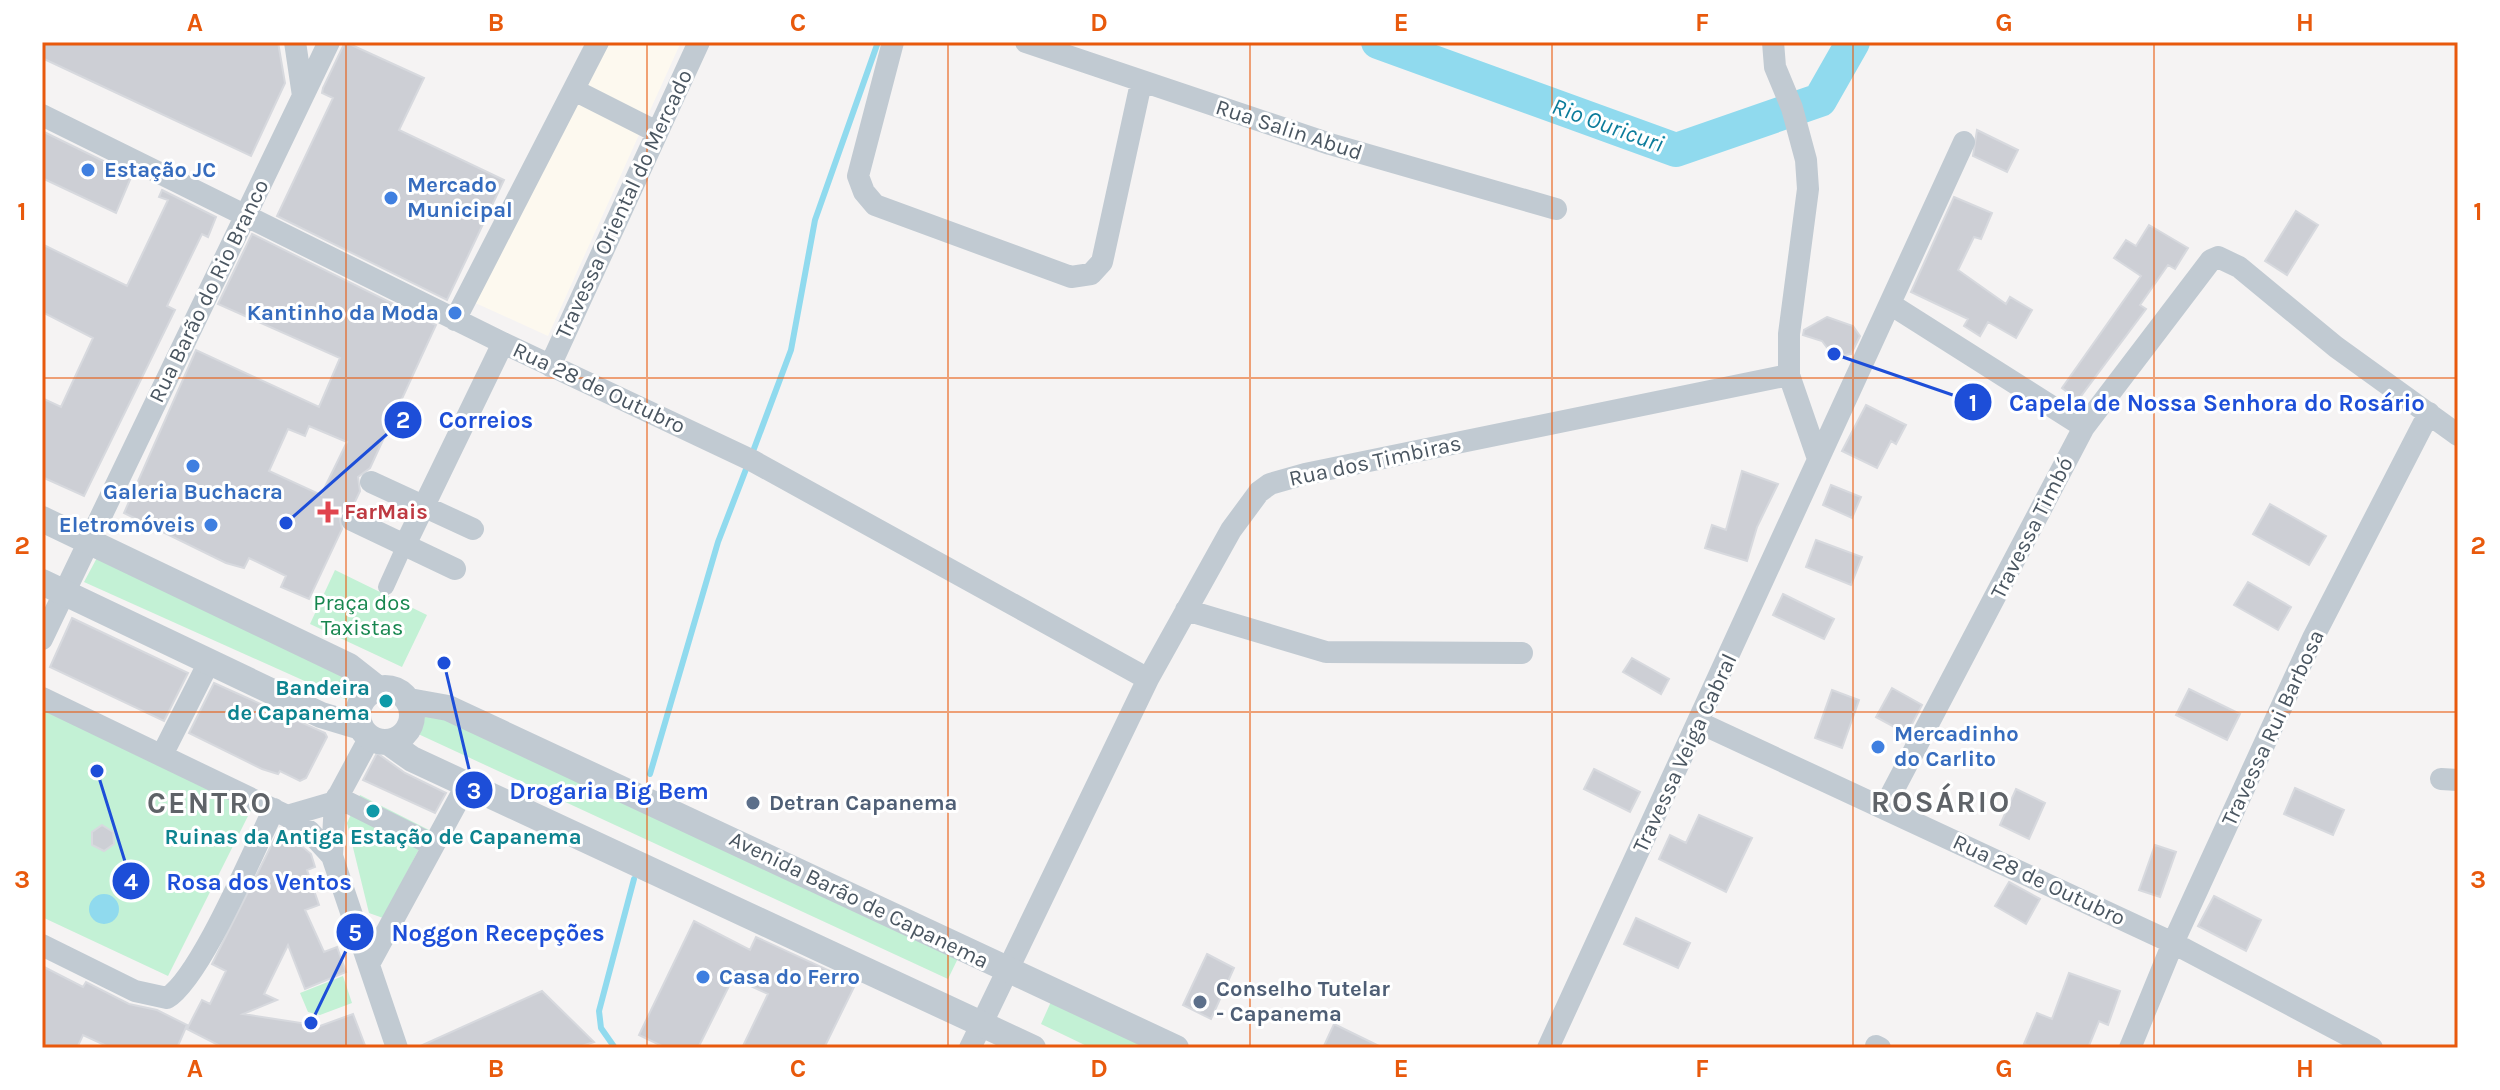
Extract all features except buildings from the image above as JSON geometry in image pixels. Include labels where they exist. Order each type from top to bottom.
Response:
[{"type":"street","points":[[295,42],[303,96]]},
{"type":"street","name":"Rua Barão do Rio Branco","points":[[42,639],[53,587],[88,540],[329,42]]},
{"type":"street","points":[[455,320],[598,42]]},
{"type":"street","name":"Travessa Oriental do Mercado","points":[[550,366],[699,42]]},
{"type":"street","points":[[893,42],[858,176],[864,192],[875,205],[1071,277],[1091,274],[1102,262],[1141,83]]},
{"type":"street","name":"Rua Salin Abud","points":[[1026,42],[1330,144],[1556,209]]},
{"type":"street","points":[[1773,42],[1775,67],[1795,119],[1806,160],[1808,189],[1789,334],[1789,375],[1803,407],[1817,456]]},
{"type":"street","points":[[574,90],[657,132]]},
{"type":"street","name":"Rua 28 de Outubro","points":[[42,115],[455,320],[753,461],[1148,679]]},
{"type":"street","name":"Travessa Veiga Cabral","points":[[1548,1048],[1700,723],[1817,456],[1964,142]]},
{"type":"street","name":"Travessa Timbó","points":[[1884,808],[2084,427],[2205,265],[2218,257],[2239,267],[2336,347],[2429,413]]},
{"type":"street","points":[[1890,304],[2084,427]]},
{"type":"street","points":[[386,587],[503,343]]},
{"type":"street","name":"Rua dos Timbiras","points":[[970,1048],[1148,679],[1248,503],[1270,484],[1789,375]]},
{"type":"street","points":[[2429,413],[2458,435]]},
{"type":"street","name":"Travessa Rui Barbosa","points":[[2130,1048],[2173,943],[2313,638],[2429,413]]},
{"type":"street","points":[[371,482],[473,529]]},
{"type":"street","points":[[42,519],[349,666],[377,688],[396,690],[409,701],[410,727],[404,734],[373,735]]},
{"type":"street","points":[[352,520],[455,569]]},
{"type":"street","points":[[53,587],[208,664],[373,735],[412,759],[1033,1048]]},
{"type":"street","points":[[1186,610],[1326,652],[1522,653]]},
{"type":"street","points":[[162,755],[208,664]]},
{"type":"street","points":[[373,735],[359,709],[369,693],[377,688]]},
{"type":"street","points":[[42,698],[280,812],[309,831],[332,856]]},
{"type":"street","name":"Avenida Barão de Capanema","points":[[409,701],[448,708],[1007,972],[1176,1048]]},
{"type":"street","name":"Rua 28 de Outubro","points":[[1700,723],[2173,943],[2372,1048]]},
{"type":"street","points":[[373,735],[336,800],[332,856],[397,1048]]},
{"type":"street","points":[[369,964],[467,784]]},
{"type":"street","points":[[42,945],[135,991],[167,998],[178,991],[199,959],[280,812],[336,800],[433,845]]},
{"type":"shaded area","points":[[606,42],[681,42],[548,336],[471,301]]},
{"type":"green space","points":[[99,554],[358,673],[347,700],[84,582]]},
{"type":"green space","name":"Praça dos Taxistas","points":[[335,570],[427,615],[402,667],[310,624]]},
{"type":"green space","points":[[429,706],[962,950],[948,979],[416,733]]},
{"type":"green space","points":[[42,708],[254,804],[168,976],[42,917]]},
{"type":"green space","points":[[360,795],[429,830],[383,918],[369,913],[347,823]]},
{"type":"green space","points":[[343,976],[352,1003],[320,1015],[308,1012],[300,993]]},
{"type":"green space","points":[[1054,995],[1167,1048],[1091,1048],[1041,1024]]},
{"type":"water","points":[[104,894],[115,898],[119,909],[115,920],[104,924],[93,920],[89,909],[93,898]]},
{"type":"waterway","points":[[752,454],[791,350],[815,220],[878,42]]},
{"type":"waterway","name":"Rio Ouricuri","points":[[1378,42],[1676,150],[1820,100],[1853,42]]},
{"type":"waterway","points":[[650,774],[718,542],[748,464]]},
{"type":"waterway","points":[[615,1048],[601,1028],[599,1011],[634,879]]},
{"type":"place","name":"Estação JC","points":[[88,170]]},
{"type":"place","name":"Mercado Municipal","points":[[391,198]]},
{"type":"place","name":"Kantinho da Moda","points":[[455,313]]},
{"type":"place","name":"Capela de Nossa Senhora do Rosário","points":[[1834,354]]},
{"type":"place","name":"Galeria Buchacra","points":[[193,466]]},
{"type":"place","name":"FarMais","points":[[328,512]]},
{"type":"place","name":"Correios","points":[[286,523]]},
{"type":"place","name":"Eletromóveis","points":[[211,525]]},
{"type":"place","name":"Drogaria Big Bem","points":[[444,663]]},
{"type":"place","name":"Bandeira de Capanema","points":[[386,701]]},
{"type":"place","name":"Mercadinho do Carlito","points":[[1878,747]]},
{"type":"place","name":"Rosa dos Ventos","points":[[97,771]]},
{"type":"place","name":"Detran Capanema","points":[[753,803]]},
{"type":"place","name":"Ruinas da Antiga Estação de Capanema","points":[[373,811]]},
{"type":"place","name":"Casa do Ferro","points":[[703,977]]},
{"type":"place","name":"Conselho Tutelar - Capanema","points":[[1200,1002]]},
{"type":"place","name":"Noggon Recepções","points":[[311,1023]]},
{"type":"district","name":"ROSÁRIO","points":[[1941,802]]},
{"type":"district","name":"CENTRO","points":[[210,803]]}]
